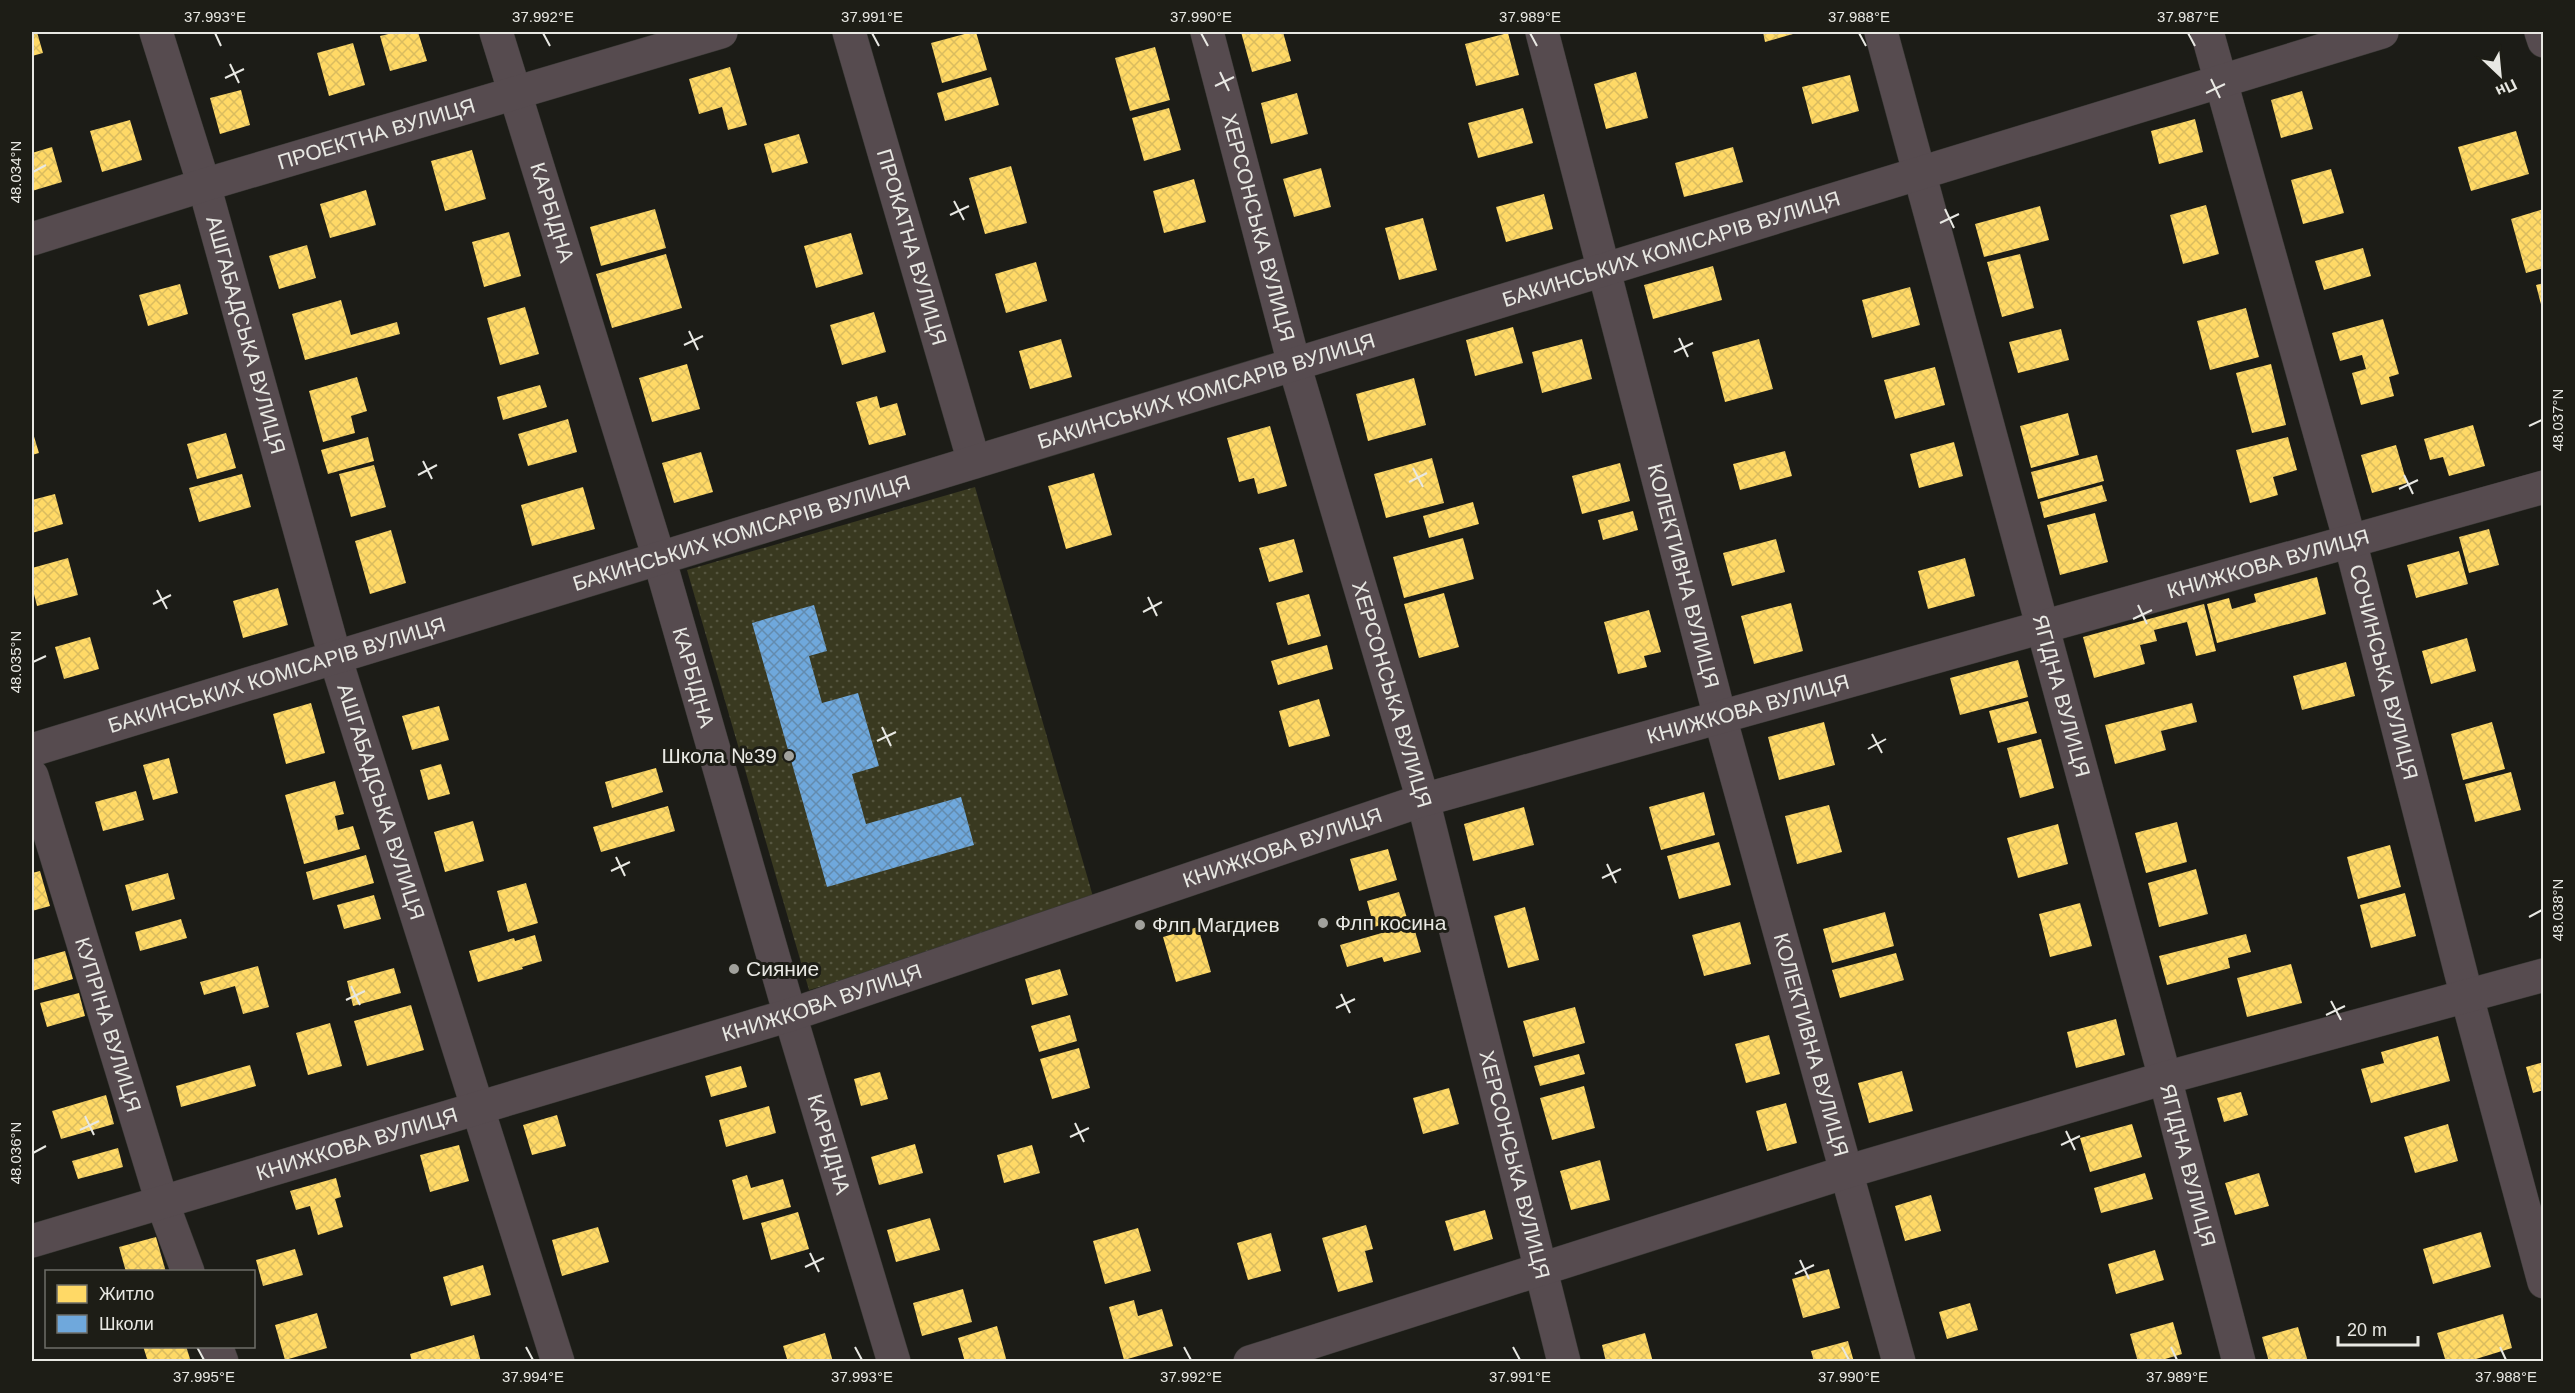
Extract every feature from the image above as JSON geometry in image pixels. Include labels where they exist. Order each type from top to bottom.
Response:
[{"type":"street","name":"АШГАБАДСЬКА ВУЛИЦЯ","points":[[156,32],[204,185],[335,657],[558,1362]]},
{"type":"street","name":"КАРБІДНА","points":[[496,32],[659,558],[790,1015],[894,1362]]},
{"type":"street","name":"ПРОЕКТНА ВУЛИЦЯ","points":[[32,239],[204,185],[721,32]]},
{"type":"street","name":"ПРОКАТНА ВУЛИЦЯ","points":[[849,32],[974,462]]},
{"type":"street","name":"ХЕРСОНСЬКА ВУЛИЦЯ","points":[[1207,32],[1294,364],[1423,800],[1564,1362]]},
{"type":"street","name":"КОЛЕКТИВНА ВУЛИЦЯ","points":[[1542,32],[1720,717],[1899,1362]]},
{"type":"street","name":"ЯГІДНА ВУЛИЦЯ","points":[[1881,32],[2165,1078],[2239,1362]]},
{"type":"street","name":"СОЧИНСЬКА ВУЛИЦЯ","points":[[2207,32],[2350,541],[2467,997],[2544,1282]]},
{"type":"street","name":"БАКИНСЬКИХ КОМІСАРІВ ВУЛИЦЯ","points":[[32,750],[2382,32]]},
{"type":"street","points":[[2541,32],[2544,41]]},
{"type":"street","name":"КНИЖКОВА ВУЛИЦЯ","points":[[32,1241],[790,1015],[1423,800],[2544,487]]},
{"type":"street","name":"КУПРІНА ВУЛИЦЯ","points":[[32,776],[162,1202],[187,1270]]},
{"type":"street","points":[[1250,1362],[1846,1172],[2165,1078],[2544,975]]},
{"type":"street","points":[[216,1348],[222,1362]]},
{"type":"shaded area","points":[[975,487],[1096,907],[809,990],[687,570]]},
{"type":"building: Житло","points":[[32,32],[37,32],[43,53],[32,56]]},
{"type":"building: Житло","points":[[397,32],[418,32],[427,61],[390,71],[380,36]]},
{"type":"building: Житло","points":[[976,32],[987,70],[942,83],[931,43]]},
{"type":"building: Житло","points":[[1241,32],[1283,32],[1291,61],[1252,72]]},
{"type":"building: Житло","points":[[1763,32],[1800,32],[1765,42]]},
{"type":"building: Житло","points":[[1508,33],[1519,75],[1476,86],[1465,44]]},
{"type":"building: Житло","points":[[353,43],[365,85],[329,96],[317,53]]},
{"type":"building: Житло","points":[[1155,47],[1170,100],[1130,111],[1115,58]]},
{"type":"building: Житло","points":[[730,67],[747,125],[728,130],[722,107],[699,114],[689,79]]},
{"type":"building: Житло","points":[[1636,72],[1648,118],[1606,129],[1594,84]]},
{"type":"building: Житло","points":[[1850,75],[1859,111],[1812,124],[1802,87]]},
{"type":"building: Житло","points":[[991,77],[999,105],[945,121],[937,93]]},
{"type":"building: Житло","points":[[241,90],[250,125],[220,134],[210,98]]},
{"type":"building: Житло","points":[[2302,91],[2313,129],[2281,138],[2271,100]]},
{"type":"building: Житло","points":[[1297,93],[1308,134],[1271,144],[1261,103]]},
{"type":"building: Житло","points":[[1169,108],[1181,150],[1144,161],[1132,118]]},
{"type":"building: Житло","points":[[1523,108],[1533,143],[1478,158],[1468,123]]},
{"type":"building: Житло","points":[[2195,119],[2203,152],[2159,164],[2151,131]]},
{"type":"building: Житло","points":[[130,120],[142,160],[102,172],[90,131]]},
{"type":"building: Житло","points":[[2516,131],[2529,174],[2471,191],[2458,147]]},
{"type":"building: Житло","points":[[799,134],[808,163],[772,173],[764,144]]},
{"type":"building: Житло","points":[[52,147],[62,182],[32,191],[32,153]]},
{"type":"building: Житло","points":[[1733,147],[1743,182],[1684,197],[1675,163]]},
{"type":"building: Житло","points":[[472,150],[486,199],[445,211],[431,161]]},
{"type":"building: Житло","points":[[1011,166],[1027,223],[985,234],[969,178]]},
{"type":"building: Житло","points":[[1321,168],[1331,207],[1294,217],[1283,179]]},
{"type":"building: Житло","points":[[2331,169],[2344,213],[2303,224],[2291,180]]},
{"type":"building: Житло","points":[[1194,179],[1206,222],[1164,233],[1153,191]]},
{"type":"building: Житло","points":[[366,190],[376,225],[330,238],[320,204]]},
{"type":"building: Житло","points":[[1544,194],[1553,229],[1506,242],[1496,207]]},
{"type":"building: Житло","points":[[2206,205],[2219,254],[2183,264],[2170,215]]},
{"type":"building: Житло","points":[[2040,206],[2049,240],[1984,257],[1975,224]]},
{"type":"building: Житло","points":[[655,209],[666,248],[601,266],[590,227]]},
{"type":"building: Житло","points":[[2544,209],[2544,268],[2526,273],[2511,219]]},
{"type":"building: Житло","points":[[1423,218],[1437,270],[1399,280],[1385,228]]},
{"type":"building: Житло","points":[[509,232],[521,276],[484,287],[472,242]]},
{"type":"building: Житло","points":[[851,233],[863,274],[816,288],[804,246]]},
{"type":"building: Житло","points":[[307,245],[316,278],[279,289],[269,256]]},
{"type":"building: Житло","points":[[2363,248],[2371,276],[2324,290],[2315,261]]},
{"type":"building: Житло","points":[[666,254],[682,308],[612,328],[596,274]]},
{"type":"building: Житло","points":[[2020,254],[2034,308],[2002,317],[1987,262]]},
{"type":"building: Житло","points":[[1036,262],[1047,301],[1006,313],[995,274]]},
{"type":"building: Житло","points":[[1713,266],[1722,300],[1653,319],[1644,285]]},
{"type":"building: Житло","points":[[2544,283],[2544,312],[2543,312],[2536,285]]},
{"type":"building: Житло","points":[[180,284],[188,314],[148,326],[139,295]]},
{"type":"building: Житло","points":[[1910,287],[1920,325],[1872,338],[1862,300]]},
{"type":"building: Житло","points":[[341,300],[351,335],[397,322],[400,334],[305,360],[292,314]]},
{"type":"building: Житло","points":[[525,307],[539,354],[500,365],[487,318]]},
{"type":"building: Житло","points":[[2246,308],[2259,357],[2210,370],[2197,321]]},
{"type":"building: Житло","points":[[874,312],[886,352],[842,365],[830,325]]},
{"type":"building: Житло","points":[[2383,319],[2399,374],[2389,377],[2394,396],[2361,405],[2352,373],[2366,369],[2362,355],[2340,361],[2332,333]]},
{"type":"building: Житло","points":[[1513,327],[1523,363],[1475,376],[1466,340]]},
{"type":"building: Житло","points":[[2061,329],[2069,360],[2018,373],[2009,342]]},
{"type":"building: Житло","points":[[1061,339],[1072,377],[1030,389],[1019,351]]},
{"type":"building: Житло","points":[[1582,339],[1592,379],[1542,393],[1532,352]]},
{"type":"building: Житло","points":[[1759,339],[1773,389],[1725,402],[1712,352]]},
{"type":"building: Житло","points":[[687,364],[700,409],[652,422],[639,378]]},
{"type":"building: Житло","points":[[2271,364],[2286,425],[2252,433],[2236,373]]},
{"type":"building: Житло","points":[[1935,367],[1945,405],[1895,419],[1884,380]]},
{"type":"building: Житло","points":[[357,377],[367,411],[351,416],[355,433],[323,442],[309,391]]},
{"type":"building: Житло","points":[[1414,378],[1426,425],[1368,441],[1356,394]]},
{"type":"building: Житло","points":[[540,385],[547,407],[503,420],[497,397]]},
{"type":"building: Житло","points":[[877,396],[880,408],[897,403],[906,435],[869,445],[856,402]]},
{"type":"building: Житло","points":[[2068,413],[2079,455],[2031,468],[2020,426]]},
{"type":"building: Житло","points":[[568,419],[577,452],[528,466],[518,434]]},
{"type":"building: Житло","points":[[2473,425],[2485,466],[2449,476],[2443,457],[2430,460],[2424,439]]},
{"type":"building: Житло","points":[[1270,426],[1287,486],[1258,494],[1254,478],[1239,482],[1227,438]]},
{"type":"building: Житло","points":[[32,430],[39,453],[32,455]]},
{"type":"building: Житло","points":[[226,433],[236,468],[197,479],[187,444]]},
{"type":"building: Житло","points":[[368,437],[374,461],[328,474],[321,450]]},
{"type":"building: Житло","points":[[2288,437],[2297,470],[2273,477],[2278,495],[2250,503],[2236,450]]},
{"type":"building: Житло","points":[[1954,442],[1963,476],[1919,488],[1910,454]]},
{"type":"building: Житло","points":[[2396,445],[2407,483],[2372,493],[2361,455]]},
{"type":"building: Житло","points":[[1785,451],[1792,476],[1740,490],[1733,464]]},
{"type":"building: Житло","points":[[701,452],[713,492],[674,503],[662,463]]},
{"type":"building: Житло","points":[[2097,455],[2104,481],[2038,499],[2031,472]]},
{"type":"building: Житло","points":[[1432,458],[1444,503],[1386,518],[1374,474]]},
{"type":"building: Житло","points":[[1620,463],[1630,501],[1582,514],[1572,476]]},
{"type":"building: Житло","points":[[374,465],[386,507],[351,517],[339,474]]},
{"type":"building: Житло","points":[[1094,473],[1112,535],[1066,549],[1048,486]]},
{"type":"building: Житло","points":[[242,474],[251,507],[199,522],[189,488]]},
{"type":"building: Житло","points":[[2102,485],[2107,501],[2044,518],[2040,502]]},
{"type":"building: Житло","points":[[583,487],[595,529],[532,546],[521,505]]},
{"type":"building: Житло","points":[[55,494],[63,524],[32,533],[32,500]]},
{"type":"building: Житло","points":[[1473,502],[1479,524],[1429,538],[1423,516]]},
{"type":"building: Житло","points":[[1633,511],[1638,530],[1603,540],[1598,520]]},
{"type":"building: Житло","points":[[2095,513],[2108,562],[2060,575],[2047,525]]},
{"type":"building: Житло","points":[[2489,529],[2499,565],[2469,573],[2459,537]]},
{"type":"building: Житло","points":[[391,530],[406,583],[370,594],[355,541]]},
{"type":"building: Житло","points":[[1463,538],[1474,579],[1404,598],[1393,557]]},
{"type":"building: Житло","points":[[1294,539],[1303,572],[1269,582],[1259,548]]},
{"type":"building: Житло","points":[[1776,539],[1785,572],[1732,586],[1723,553]]},
{"type":"building: Житло","points":[[2459,551],[2468,584],[2416,598],[2407,565]]},
{"type":"building: Житло","points":[[68,558],[78,595],[37,606],[32,586],[32,568]]},
{"type":"building: Житло","points":[[1965,558],[1975,596],[1928,609],[1918,571]]},
{"type":"building: Житло","points":[[2317,577],[2326,614],[2217,643],[2207,604],[2229,598],[2232,609],[2256,602],[2254,594]]},
{"type":"building: Житло","points":[[278,588],[288,625],[243,638],[233,601]]},
{"type":"building: Житло","points":[[1444,593],[1459,647],[1419,658],[1404,604]]},
{"type":"building: Житло","points":[[1309,594],[1321,636],[1288,645],[1276,603]]},
{"type":"building: Житло","points":[[1791,603],[1803,651],[1754,664],[1741,616]]},
{"type":"building: Житло","points":[[2204,604],[2216,651],[2196,656],[2187,622],[2154,630],[2157,641],[2140,645],[2145,664],[2094,678],[2083,637]]},
{"type":"building: Житло","points":[[1649,610],[1661,652],[1644,656],[1647,667],[1618,674],[1604,622]]},
{"type":"building: Житло","points":[[90,637],[99,669],[64,679],[55,647]]},
{"type":"building: Житло","points":[[2467,638],[2476,671],[2431,684],[2422,651]]},
{"type":"building: Житло","points":[[1327,645],[1333,669],[1278,685],[1271,661]]},
{"type":"building: Житло","points":[[2018,660],[2028,697],[1960,715],[1950,678]]},
{"type":"building: Житло","points":[[2346,662],[2355,696],[2302,710],[2293,676]]},
{"type":"building: Житло","points":[[1319,699],[1330,736],[1289,747],[1279,711]]},
{"type":"building: Житло","points":[[2028,701],[2037,733],[1998,743],[1989,711]]},
{"type":"building: Житло","points":[[311,703],[325,753],[286,764],[273,714]]},
{"type":"building: Житло","points":[[2192,703],[2197,722],[2161,731],[2166,750],[2115,764],[2105,725]]},
{"type":"building: Житло","points":[[439,706],[449,740],[412,750],[402,716]]},
{"type":"building: Житло","points":[[1824,722],[1835,765],[1779,780],[1768,737]]},
{"type":"building: Житло","points":[[2492,722],[2505,769],[2463,780],[2451,734]]},
{"type":"building: Житло","points":[[2041,739],[2054,788],[2020,798],[2007,748]]},
{"type":"building: Житло","points":[[169,758],[178,793],[153,800],[143,765]]},
{"type":"building: Житло","points":[[441,764],[450,794],[428,800],[420,770]]},
{"type":"building: Житло","points":[[656,768],[663,792],[612,808],[605,782]]},
{"type":"building: Житло","points":[[2511,772],[2521,810],[2475,822],[2465,784]]},
{"type":"building: Житло","points":[[335,781],[344,814],[335,816],[338,830],[353,826],[360,849],[304,864],[285,795]]},
{"type":"building: Житло","points":[[136,791],[144,820],[103,831],[95,802]]},
{"type":"building: Житло","points":[[1704,792],[1715,835],[1661,850],[1649,807]]},
{"type":"building: Житло","points":[[1829,805],[1842,852],[1797,864],[1785,816]]},
{"type":"building: Житло","points":[[668,806],[675,831],[601,852],[593,827]]},
{"type":"building: Житло","points":[[1524,807],[1534,845],[1473,861],[1464,824]]},
{"type":"building: Житло","points":[[473,821],[484,861],[445,872],[434,832]]},
{"type":"building: Житло","points":[[2177,822],[2187,862],[2146,873],[2135,833]]},
{"type":"building: Житло","points":[[2058,824],[2068,864],[2018,878],[2007,838]]},
{"type":"building: Житло","points":[[1719,842],[1731,885],[1679,899],[1667,856]]},
{"type":"building: Житло","points":[[2390,845],[2401,887],[2358,899],[2347,857]]},
{"type":"building: Житло","points":[[1388,849],[1397,880],[1359,891],[1350,859]]},
{"type":"building: Житло","points":[[366,855],[374,883],[313,900],[306,872]]},
{"type":"building: Житло","points":[[2196,869],[2208,914],[2159,927],[2148,883]]},
{"type":"building: Житло","points":[[40,871],[50,906],[32,911],[32,873]]},
{"type":"building: Житло","points":[[168,873],[175,899],[132,911],[125,885]]},
{"type":"building: Житло","points":[[526,883],[538,923],[508,932],[497,891]]},
{"type":"building: Житло","points":[[1399,892],[1407,918],[1374,927],[1367,901]]},
{"type":"building: Житло","points":[[2405,893],[2416,936],[2371,948],[2360,905]]},
{"type":"building: Житло","points":[[374,895],[381,919],[344,929],[337,905]]},
{"type":"building: Житло","points":[[2080,903],[2092,946],[2050,957],[2039,914]]},
{"type":"building: Житло","points":[[1525,907],[1539,960],[1508,968],[1494,916]]},
{"type":"building: Житло","points":[[1885,912],[1894,946],[1832,963],[1823,929]]},
{"type":"building: Житло","points":[[181,919],[187,938],[140,951],[135,932]]},
{"type":"building: Житло","points":[[1740,922],[1751,964],[1704,976],[1692,935]]},
{"type":"building: Житло","points":[[1413,924],[1421,952],[1384,962],[1382,957],[1347,967],[1340,945]]},
{"type":"building: Житло","points":[[1198,927],[1211,972],[1176,982],[1163,937]]},
{"type":"building: Житло","points":[[2246,934],[2251,952],[2228,958],[2230,968],[2167,985],[2159,956]]},
{"type":"building: Житло","points":[[535,935],[542,961],[478,982],[469,951],[514,938],[515,941]]},
{"type":"building: Житло","points":[[65,951],[73,979],[32,991],[32,960]]},
{"type":"building: Житло","points":[[1896,953],[1904,980],[1840,998],[1832,970]]},
{"type":"building: Житло","points":[[2291,964],[2302,1003],[2247,1017],[2237,978]]},
{"type":"building: Житло","points":[[258,966],[269,1007],[243,1014],[235,986],[204,995],[200,982]]},
{"type":"building: Житло","points":[[394,968],[401,993],[353,1006],[347,981]]},
{"type":"building: Житло","points":[[1060,969],[1068,995],[1032,1005],[1025,979]]},
{"type":"building: Житло","points":[[79,993],[85,1016],[47,1027],[40,1003]]},
{"type":"building: Житло","points":[[411,1005],[424,1050],[367,1066],[354,1021]]},
{"type":"building: Житло","points":[[1575,1007],[1585,1043],[1533,1057],[1523,1021]]},
{"type":"building: Житло","points":[[1070,1015],[1077,1041],[1039,1052],[1031,1026]]},
{"type":"building: Житло","points":[[2116,1019],[2125,1055],[2076,1068],[2067,1032]]},
{"type":"building: Житло","points":[[330,1023],[342,1066],[308,1075],[296,1033]]},
{"type":"building: Житло","points":[[1769,1035],[1780,1074],[1746,1083],[1735,1044]]},
{"type":"building: Житло","points":[[2438,1036],[2450,1081],[2371,1103],[2361,1069],[2384,1063],[2381,1052]]},
{"type":"building: Житло","points":[[1079,1048],[1090,1088],[1052,1099],[1040,1059]]},
{"type":"building: Житло","points":[[1579,1054],[1585,1074],[1540,1086],[1534,1066]]},
{"type":"building: Житло","points":[[2544,1062],[2544,1090],[2533,1093],[2526,1067]]},
{"type":"building: Житло","points":[[250,1065],[256,1086],[181,1107],[176,1086]]},
{"type":"building: Житло","points":[[741,1066],[747,1087],[711,1097],[705,1076]]},
{"type":"building: Житло","points":[[1902,1071],[1913,1111],[1869,1123],[1858,1083]]},
{"type":"building: Житло","points":[[880,1072],[888,1099],[861,1106],[854,1079]]},
{"type":"building: Житло","points":[[1584,1086],[1595,1128],[1552,1140],[1540,1098]]},
{"type":"building: Житло","points":[[1449,1088],[1459,1124],[1423,1134],[1413,1098]]},
{"type":"building: Житло","points":[[2241,1092],[2248,1115],[2224,1122],[2217,1098]]},
{"type":"building: Житло","points":[[106,1095],[114,1124],[61,1139],[52,1111]]},
{"type":"building: Житло","points":[[1786,1103],[1797,1143],[1767,1151],[1756,1111]]},
{"type":"building: Житло","points":[[769,1106],[776,1133],[726,1147],[719,1120]]},
{"type":"building: Житло","points":[[557,1115],[566,1146],[532,1155],[523,1125]]},
{"type":"building: Житло","points":[[2132,1124],[2142,1157],[2090,1172],[2080,1138]]},
{"type":"building: Житло","points":[[2448,1124],[2458,1161],[2415,1173],[2404,1137]]},
{"type":"building: Житло","points":[[915,1144],[923,1173],[879,1185],[871,1157]]},
{"type":"building: Житло","points":[[459,1145],[469,1181],[430,1192],[420,1155]]},
{"type":"building: Житло","points":[[1032,1145],[1040,1173],[1004,1183],[997,1155]]},
{"type":"building: Житло","points":[[118,1148],[123,1167],[78,1179],[72,1161]]},
{"type":"building: Житло","points":[[1600,1160],[1610,1200],[1571,1210],[1560,1171]]},
{"type":"building: Житло","points":[[2145,1173],[2153,1199],[2101,1213],[2094,1188]]},
{"type":"building: Житло","points":[[2259,1173],[2269,1206],[2235,1215],[2225,1183]]},
{"type":"building: Житло","points":[[747,1175],[751,1188],[783,1179],[791,1207],[743,1220],[732,1180]]},
{"type":"building: Житло","points":[[336,1178],[341,1197],[335,1199],[343,1227],[318,1235],[310,1206],[296,1210],[290,1191]]},
{"type":"building: Житло","points":[[1931,1195],[1941,1231],[1905,1241],[1895,1206]]},
{"type":"building: Житло","points":[[1485,1210],[1493,1239],[1454,1251],[1445,1221]]},
{"type":"building: Житло","points":[[798,1212],[809,1249],[771,1260],[761,1223]]},
{"type":"building: Житло","points":[[930,1218],[940,1250],[896,1262],[887,1230]]},
{"type":"building: Житло","points":[[1366,1225],[1373,1249],[1365,1251],[1373,1282],[1338,1292],[1322,1238]]},
{"type":"building: Житло","points":[[598,1227],[609,1262],[562,1276],[552,1240]]},
{"type":"building: Житло","points":[[1138,1228],[1151,1271],[1105,1284],[1093,1241]]},
{"type":"building: Житло","points":[[2481,1232],[2491,1267],[2433,1284],[2423,1249]]},
{"type":"building: Житло","points":[[1271,1233],[1281,1271],[1248,1280],[1237,1243]]},
{"type":"building: Житло","points":[[156,1237],[165,1270],[125,1270],[119,1247]]},
{"type":"building: Житло","points":[[295,1249],[303,1275],[263,1286],[256,1260]]},
{"type":"building: Житло","points":[[2155,1250],[2164,1280],[2116,1294],[2108,1264]]},
{"type":"building: Житло","points":[[483,1265],[491,1295],[451,1306],[443,1277]]},
{"type":"building: Житло","points":[[1829,1269],[1840,1308],[1803,1318],[1792,1279]]},
{"type":"building: Житло","points":[[963,1289],[972,1322],[922,1336],[913,1303]]},
{"type":"building: Житло","points":[[1134,1300],[1138,1316],[1162,1309],[1173,1346],[1124,1360],[1109,1307]]},
{"type":"building: Житло","points":[[1970,1303],[1978,1330],[1947,1339],[1939,1312]]},
{"type":"building: Житло","points":[[317,1313],[327,1348],[285,1360],[275,1325]]},
{"type":"building: Житло","points":[[2503,1314],[2512,1348],[2466,1362],[2446,1362],[2437,1333]]},
{"type":"building: Житло","points":[[2173,1322],[2182,1354],[2155,1362],[2138,1362],[2130,1334]]},
{"type":"building: Житло","points":[[997,1326],[1007,1362],[965,1362],[958,1338]]},
{"type":"building: Житло","points":[[2298,1327],[2308,1362],[2269,1362],[2262,1337]]},
{"type":"building: Житло","points":[[825,1333],[833,1362],[788,1362],[783,1346]]},
{"type":"building: Житло","points":[[1645,1333],[1653,1362],[1606,1362],[1602,1345]]},
{"type":"building: Житло","points":[[474,1335],[481,1362],[412,1362],[410,1354]]},
{"type":"building: Житло","points":[[1848,1341],[1854,1362],[1814,1362],[1811,1351]]},
{"type":"building: Житло","points":[[144,1348],[187,1348],[191,1362],[148,1362]]},
{"type":"building: Школи","points":[[814,605],[827,651],[809,656],[822,703],[858,693],[879,766],[852,774],[866,824],[961,797],[974,845],[827,887],[752,623]]},
{"type":"place","name":"Школа №39","points":[[789,756]]},
{"type":"place","name":"Флп косина","points":[[1323,923]]},
{"type":"place","name":"Флп Магдиев","points":[[1140,925]]},
{"type":"place","name":"Сияние","points":[[734,969]]}]
